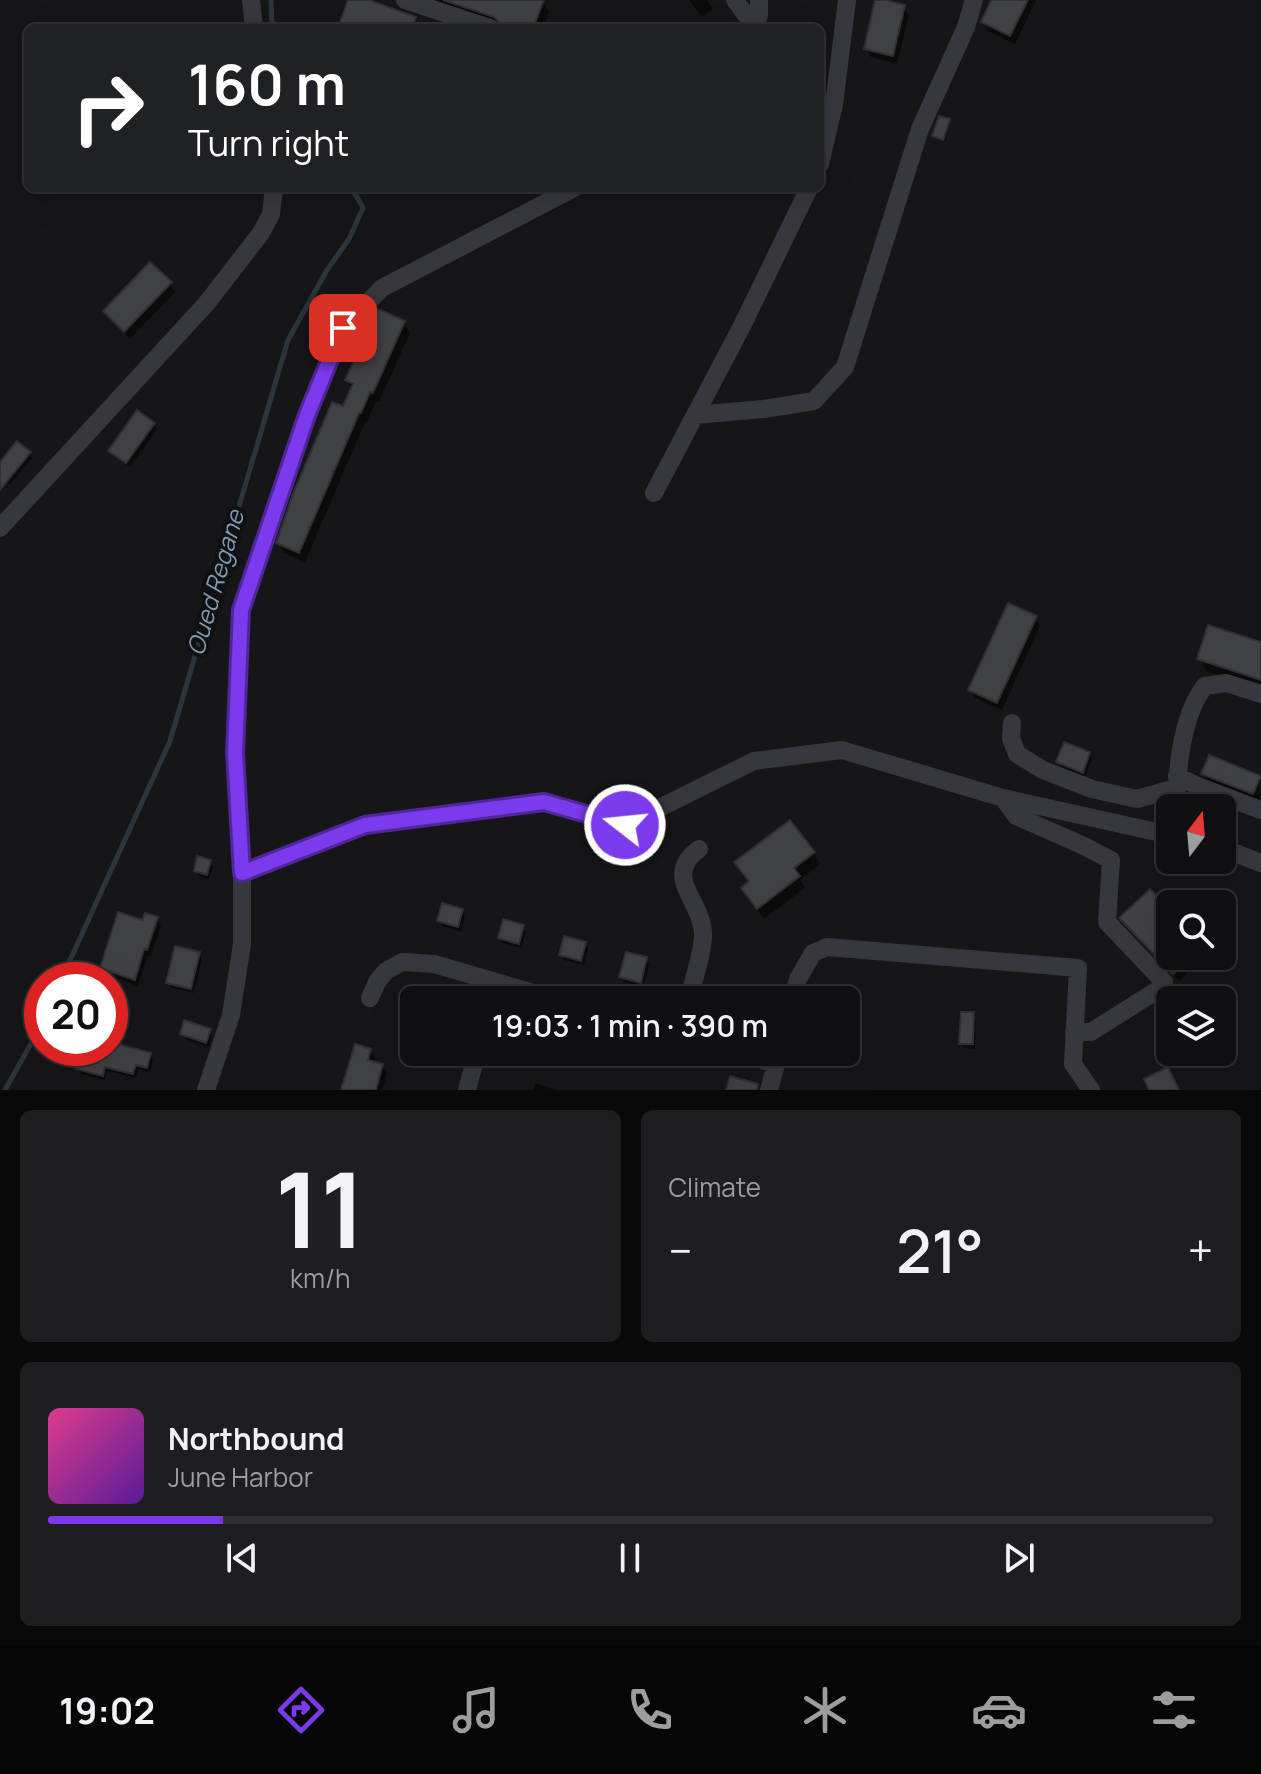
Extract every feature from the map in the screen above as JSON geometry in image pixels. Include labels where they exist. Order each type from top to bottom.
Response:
[{"type":"lane","points":[[251,0],[254,24]]},
{"type":"lane","points":[[405,0],[478,24]]},
{"type":"lane","points":[[735,0],[752,24]]},
{"type":"lane","points":[[755,24],[759,0]]},
{"type":"lane","points":[[824,147],[834,105],[847,0]]},
{"type":"lane","points":[[695,415],[814,401],[845,367],[920,129],[966,27],[974,0]]},
{"type":"lane","points":[[427,24],[434,10]]},
{"type":"lane","points":[[0,528],[206,304],[261,233],[271,214],[274,192]]},
{"type":"lane","points":[[206,1090],[231,1015],[242,944],[242,873],[235,753],[241,610],[307,415],[343,328],[382,288],[566,192]]},
{"type":"lane","points":[[654,493],[742,326],[807,192]]},
{"type":"lane","points":[[1176,794],[1187,726],[1196,698],[1205,686],[1226,683],[1261,694]]},
{"type":"lane","points":[[1012,723],[1011,738],[1017,754],[1043,770],[1092,789],[1137,799],[1176,782],[1200,787],[1261,810]]},
{"type":"lane","points":[[242,873],[365,825],[544,802],[625,825],[754,761],[842,750],[1003,798],[1156,832]]},
{"type":"lane","points":[[1003,798],[1016,816],[1111,860],[1107,922],[1164,982],[1159,989],[1091,1032],[1074,1032]]},
{"type":"lane","points":[[692,986],[703,929],[682,873],[686,858],[699,849]]},
{"type":"lane","points":[[1236,853],[1261,863]]},
{"type":"lane","points":[[796,986],[813,953],[827,947],[1078,968],[1073,1064],[1091,1090]]},
{"type":"lane","points":[[370,998],[386,971],[402,962],[434,964],[483,986]]},
{"type":"lane","points":[[467,1090],[473,1066]]},
{"type":"lane","points":[[769,1090],[776,1066]]},
{"type":"building","points":[[348,0],[369,0],[416,17],[413,24],[339,24]]},
{"type":"building","points":[[443,0],[544,0],[535,24],[501,24],[494,17]]},
{"type":"building","points":[[875,0],[905,5],[893,56],[864,49]]},
{"type":"building","points":[[991,0],[1028,0],[1010,36],[981,22]]},
{"type":"building","points":[[939,116],[950,119],[943,140],[932,136]]},
{"type":"building","points":[[150,262],[172,282],[124,332],[103,311]]},
{"type":"building","points":[[378,309],[405,321],[373,393],[370,392],[359,413],[299,553],[276,543],[294,491],[332,402],[343,406],[353,384],[345,380]]},
{"type":"building","points":[[137,410],[155,423],[126,463],[108,451]]},
{"type":"building","points":[[17,441],[31,452],[0,490],[0,462]]},
{"type":"building","points":[[1008,603],[1037,616],[997,703],[968,690]]},
{"type":"building","points":[[1208,625],[1261,642],[1261,680],[1197,659]]},
{"type":"building","points":[[1064,742],[1090,752],[1083,773],[1056,762]]},
{"type":"building","points":[[1209,755],[1261,776],[1253,794],[1201,774]]},
{"type":"building","points":[[790,820],[815,852],[794,868],[800,876],[757,909],[741,888],[749,881],[734,862]]},
{"type":"building","points":[[197,856],[211,860],[207,875],[194,871]]},
{"type":"building","points":[[1150,889],[1156,895],[1156,956],[1119,918]]},
{"type":"building","points":[[442,903],[463,909],[458,927],[437,921]]},
{"type":"building","points":[[118,912],[142,920],[145,913],[158,917],[135,980],[128,978],[128,962],[102,962]]},
{"type":"building","points":[[503,919],[524,925],[519,944],[498,938]]},
{"type":"building","points":[[564,936],[586,942],[581,961],[559,955]]},
{"type":"building","points":[[175,946],[200,952],[191,989],[166,983]]},
{"type":"building","points":[[626,952],[647,957],[641,983],[619,977]]},
{"type":"building","points":[[961,1012],[974,1012],[973,1044],[959,1044]]},
{"type":"building","points":[[184,1020],[211,1029],[206,1043],[180,1034]]},
{"type":"building","points":[[355,1044],[371,1049],[368,1060],[383,1064],[376,1090],[341,1090]]},
{"type":"building","points":[[128,1047],[151,1053],[147,1068],[136,1065],[133,1074],[105,1067],[103,1076],[76,1069],[77,1066],[128,1066]]},
{"type":"building","points":[[1168,1067],[1179,1090],[1149,1090],[1144,1079]]},
{"type":"building","points":[[730,1076],[758,1084],[757,1090],[726,1090]]},
{"type":"waterway","name":"Oued Regane","points":[[271,0],[272,24]]},
{"type":"waterway","name":"Oued Regane","points":[[69,962],[170,741],[288,340],[327,270],[349,239],[363,208],[354,192]]},
{"type":"waterway","name":"Oued Regane","points":[[5,1090],[24,1056]]},
{"type":"route","points":[[343,328],[307,415],[241,610],[235,753],[242,873],[365,825],[544,802],[625,825]]}]
